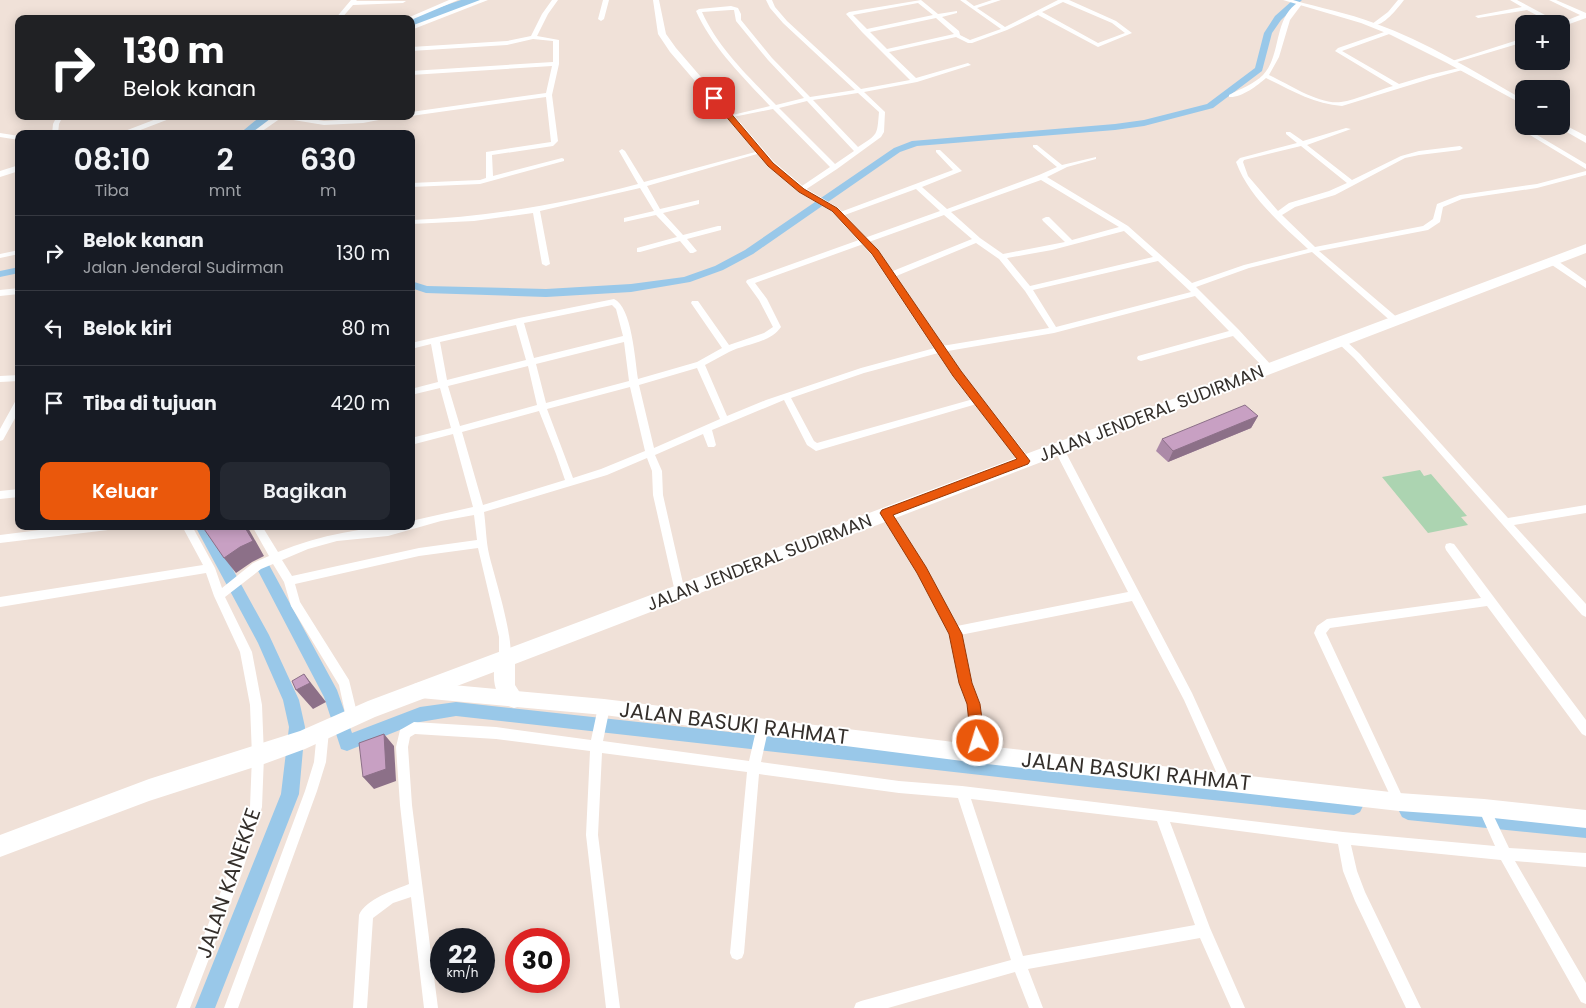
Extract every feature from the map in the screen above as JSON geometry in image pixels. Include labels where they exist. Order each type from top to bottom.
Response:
[{"type":"highway","name":"JALAN JENDERAL SUDIRMAN","points":[[0,846],[149,790],[261,755],[418,690],[505,660],[886,513],[1586,248]]},
{"type":"highway","points":[[505,660],[503,679],[505,689],[514,699]]},
{"type":"main road","name":"JALAN BASUKI RAHMAT","points":[[418,690],[514,699],[602,713],[761,733],[1226,781],[1399,802],[1487,815],[1586,819]]},
{"type":"street","points":[[415,16],[455,0]]},
{"type":"street","points":[[415,26],[485,0]]},
{"type":"street","points":[[533,37],[555,0]]},
{"type":"street","points":[[601,19],[606,0]]},
{"type":"street","points":[[656,0],[662,34],[771,164],[804,192],[830,206],[882,261],[977,401],[1025,461]]},
{"type":"street","points":[[769,0],[772,7],[785,22],[880,109],[883,116],[881,132],[878,137],[804,192]]},
{"type":"street","points":[[963,0],[1005,29]]},
{"type":"street","points":[[972,8],[998,0]]},
{"type":"street","points":[[884,51],[956,35],[970,42],[1005,29],[1063,0],[1114,22],[1129,33],[1098,44],[1040,13]]},
{"type":"street","points":[[1286,0],[1296,6],[1338,13],[1374,25],[1452,62],[1515,98]]},
{"type":"street","points":[[1374,25],[1390,13],[1401,0]]},
{"type":"street","points":[[1513,0],[1541,15]]},
{"type":"street","points":[[1552,0],[1585,16]]},
{"type":"street","points":[[341,15],[352,2],[403,1]]},
{"type":"street","points":[[915,81],[849,14],[919,1],[957,32],[956,35]]},
{"type":"street","points":[[1231,96],[1266,76],[1272,66],[1282,32],[1296,6]]},
{"type":"street","points":[[835,168],[740,69],[708,30],[699,11],[731,8],[736,10],[738,20],[754,42],[858,151]]},
{"type":"street","points":[[1478,16],[1526,8]]},
{"type":"street","points":[[864,31],[955,12]]},
{"type":"street","points":[[1570,21],[1585,16]]},
{"type":"street","points":[[1390,32],[1338,51],[1398,86]]},
{"type":"street","points":[[415,48],[507,43],[533,37],[556,40],[556,64],[549,95],[556,138],[553,144],[488,153],[490,178]]},
{"type":"street","points":[[1452,62],[1515,43]]},
{"type":"street","points":[[415,73],[556,64]]},
{"type":"street","points":[[730,117],[809,99],[915,81],[968,65]]},
{"type":"street","points":[[1266,76],[1317,99],[1338,104],[1463,68]]},
{"type":"street","points":[[415,113],[549,95]]},
{"type":"street","points":[[130,130],[152,120]]},
{"type":"street","points":[[259,130],[274,120]]},
{"type":"street","points":[[308,120],[329,123],[358,120]]},
{"type":"street","points":[[1348,129],[1302,144],[1242,159],[1239,162],[1242,174],[1277,215],[1396,321]]},
{"type":"street","points":[[1570,130],[1586,140]]},
{"type":"street","points":[[1288,133],[1352,183]]},
{"type":"street","points":[[0,135],[15,137]]},
{"type":"street","points":[[1532,135],[1586,167]]},
{"type":"street","points":[[1035,146],[1062,168]]},
{"type":"street","points":[[1277,215],[1292,205],[1332,192],[1404,157],[1419,153],[1460,148]]},
{"type":"street","points":[[622,151],[641,186],[659,213],[693,251]]},
{"type":"street","points":[[839,214],[958,171],[938,151]]},
{"type":"street","points":[[415,222],[492,217],[536,210],[641,186],[761,152]]},
{"type":"street","points":[[415,441],[700,364],[727,349],[774,332],[777,327],[763,299],[750,282],[1094,158]]},
{"type":"street","points":[[415,186],[473,183],[562,160]]},
{"type":"street","points":[[0,174],[15,169]]},
{"type":"street","points":[[415,524],[440,517],[479,510],[604,472],[786,396],[841,377],[942,349],[1054,330],[1192,290],[1236,269],[1429,226],[1438,220],[1440,206],[1460,197],[1536,186],[1586,173]]},
{"type":"street","points":[[1042,177],[1125,228],[1160,258],[1236,332],[1270,369]]},
{"type":"street","points":[[917,186],[977,240],[992,248],[1002,257],[1028,289],[1054,330]]},
{"type":"street","points":[[627,220],[696,202]]},
{"type":"street","points":[[536,210],[546,264]]},
{"type":"street","points":[[1046,219],[1071,243]]},
{"type":"street","points":[[640,250],[718,228]]},
{"type":"street","points":[[1002,257],[1071,243],[1125,228]]},
{"type":"street","points":[[891,275],[977,240]]},
{"type":"street","points":[[0,256],[15,253]]},
{"type":"street","points":[[1028,289],[1160,258]]},
{"type":"street","points":[[1552,261],[1586,286]]},
{"type":"street","points":[[0,293],[15,291]]},
{"type":"street","points":[[415,345],[519,321],[611,302],[617,303],[628,338],[634,383],[650,453],[657,470],[658,495],[680,592]]},
{"type":"street","points":[[695,303],[727,349]]},
{"type":"street","points":[[519,321],[531,360],[542,407],[570,482]]},
{"type":"street","points":[[1141,358],[1236,332]]},
{"type":"street","points":[[415,391],[531,360],[628,338]]},
{"type":"street","points":[[435,341],[443,383],[479,510],[483,551],[506,637],[505,660]]},
{"type":"street","points":[[1341,341],[1357,356],[1506,522],[1582,601],[1586,612]]},
{"type":"street","points":[[700,364],[725,421]]},
{"type":"street","points":[[0,379],[15,378]]},
{"type":"street","points":[[786,396],[810,442],[816,447],[977,401]]},
{"type":"street","points":[[0,438],[15,410]]},
{"type":"street","points":[[708,430],[711,445]]},
{"type":"street","points":[[1059,449],[1188,697],[1226,781]]},
{"type":"street","points":[[0,495],[15,493]]},
{"type":"street","points":[[1506,522],[1586,509]]},
{"type":"street","points":[[886,513],[921,570],[954,631],[966,683],[974,704],[978,727],[978,754]]},
{"type":"street","points":[[0,539],[75,530]]},
{"type":"street","name":"JALAN KANEKKE","points":[[183,1008],[235,873],[256,807],[261,755],[256,705],[246,652],[219,595],[210,568],[189,530]]},
{"type":"street","points":[[231,1008],[310,791],[329,728],[345,684],[295,603],[289,581],[259,530]]},
{"type":"street","points":[[219,595],[257,566],[275,557],[306,545],[337,537],[381,530]]},
{"type":"street","points":[[289,581],[419,552],[483,543]]},
{"type":"street","points":[[1450,548],[1586,730]]},
{"type":"street","points":[[0,602],[210,568]]},
{"type":"street","points":[[954,631],[1100,601],[1135,596]]},
{"type":"street","points":[[1399,802],[1360,716],[1323,642],[1320,633],[1321,629],[1324,625],[1330,623],[1490,601]]},
{"type":"street","points":[[602,713],[596,746],[592,835],[613,1008]]},
{"type":"street","points":[[431,1008],[406,805],[402,747],[404,734],[414,728],[458,730],[596,746],[899,787],[962,792],[1343,838],[1586,860]]},
{"type":"street","points":[[737,953],[754,766],[761,733]]},
{"type":"street","points":[[962,792],[1019,964],[1036,1008]]},
{"type":"street","points":[[1161,815],[1204,930],[1238,1008]]},
{"type":"street","points":[[1487,815],[1503,851],[1586,997]]},
{"type":"street","points":[[1343,838],[1350,871],[1360,896],[1414,1008]]},
{"type":"street","points":[[360,1008],[366,915],[389,898],[417,888]]},
{"type":"street","points":[[861,1008],[1019,964],[1204,930]]},
{"type":"green space","points":[[1420,470],[1424,476],[1431,474],[1467,516],[1461,517],[1468,525],[1428,533],[1382,477]]},
{"type":"building","points":[[1245,405],[1258,416],[1173,451],[1162,439]]},
{"type":"building","points":[[205,530],[246,530],[253,541],[224,558]]},
{"type":"building","points":[[304,674],[310,683],[296,690],[292,681]]},
{"type":"building","points":[[384,734],[386,769],[363,777],[359,743]]},
{"type":"waterway","points":[[415,22],[474,0]]},
{"type":"waterway","points":[[415,285],[426,289],[546,293],[631,288],[686,280],[719,268],[749,252],[897,150],[915,143],[1115,127],[1144,123],[1210,106],[1259,69],[1268,33],[1278,18],[1298,0]]},
{"type":"waterway","points":[[253,130],[266,120]]},
{"type":"waterway","points":[[0,274],[15,271]]},
{"type":"waterway","points":[[204,530],[264,640],[291,700],[297,727],[290,794],[205,1008]]},
{"type":"waterway","points":[[263,567],[331,695],[347,743],[420,715],[456,709],[1088,779],[1354,806]]},
{"type":"waterway","points":[[1408,811],[1586,829]]},
{"type":"route","points":[[714,98],[783,176],[834,209],[875,252],[957,374],[1025,461],[886,513],[921,570],[955,634],[966,683],[974,704],[978,727],[978,741]]}]
